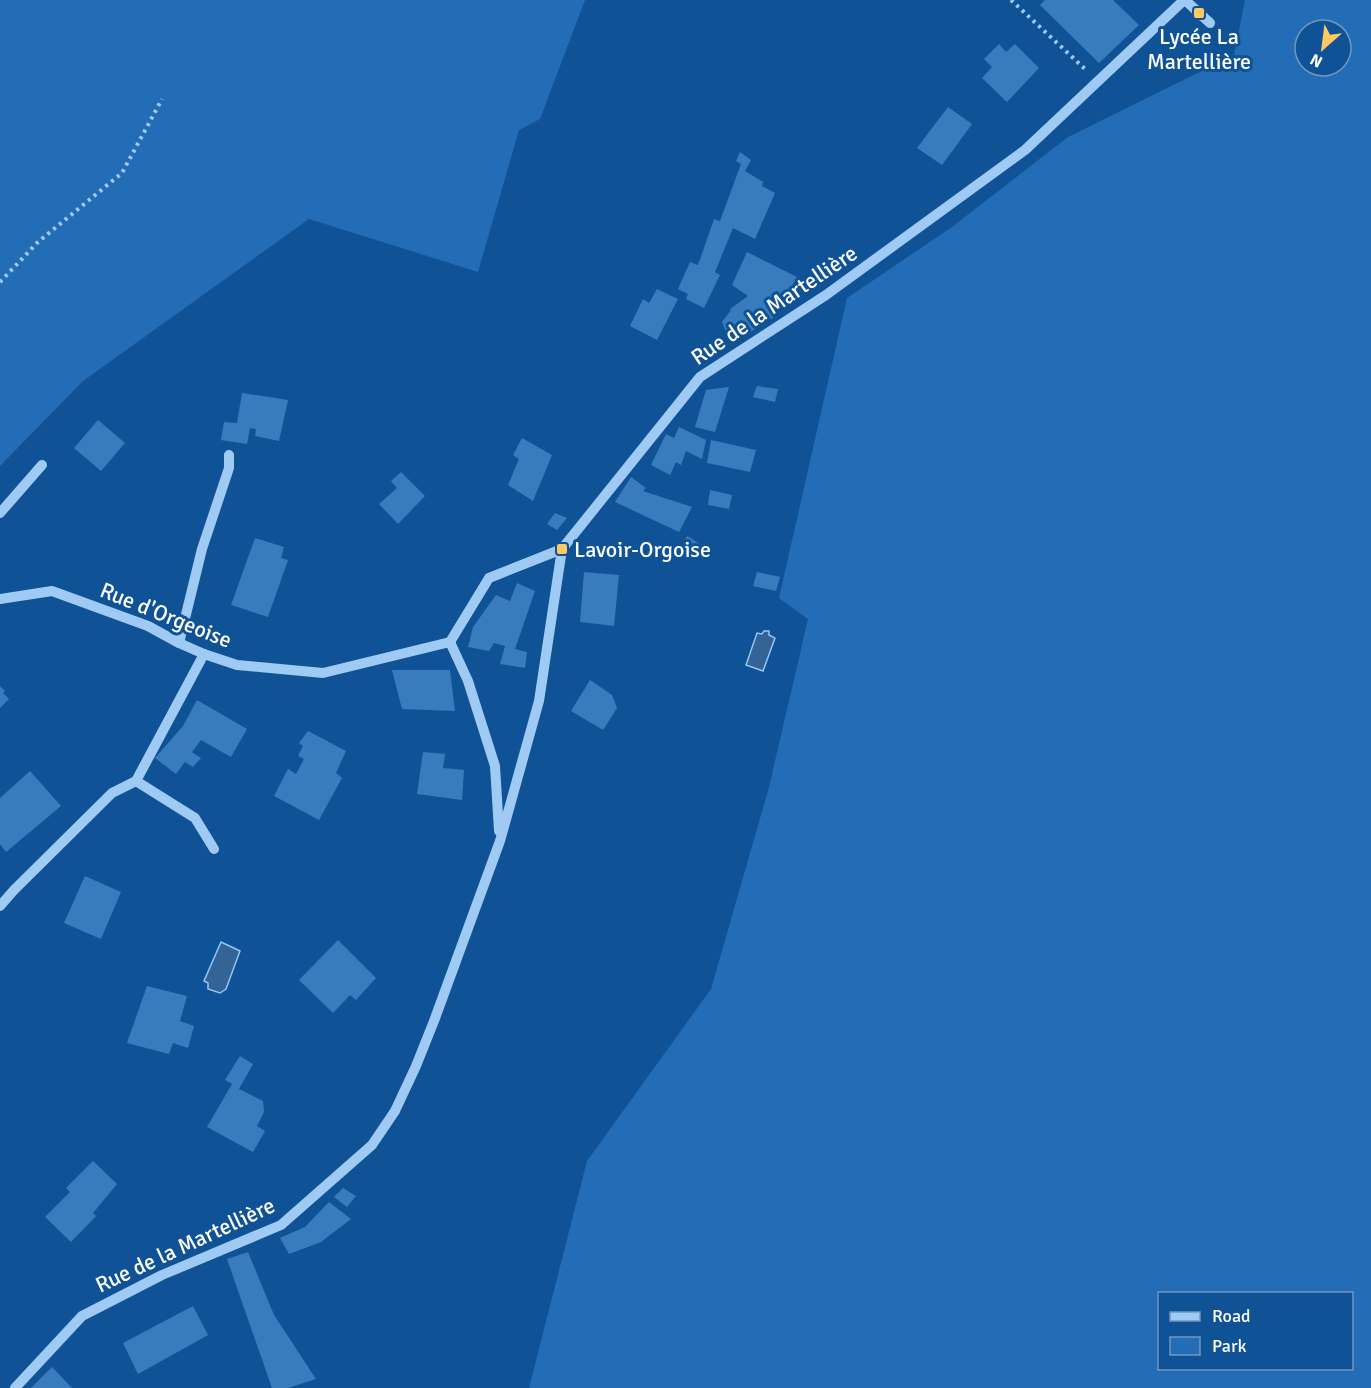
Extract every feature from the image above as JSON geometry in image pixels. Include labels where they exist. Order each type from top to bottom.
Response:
[{"type":"street","name":"Rue de la Martellière","points":[[15,1388],[82,1316],[162,1275],[281,1225],[372,1145],[395,1111],[416,1066],[500,841],[539,701],[562,549],[700,377],[826,296],[1024,150],[1184,0]]},
{"type":"street","points":[[1184,0],[1210,23]]},
{"type":"street","points":[[179,643],[202,549],[229,468],[229,455]]},
{"type":"street","points":[[0,513],[42,465]]},
{"type":"street","points":[[450,642],[489,578],[562,549]]},
{"type":"street","name":"Rue d'Orgeoise","points":[[0,599],[52,591],[148,626],[204,654],[237,665],[323,673],[450,642]]},
{"type":"street","name":"Rue de la Martellière","points":[[450,642],[468,681],[495,766],[500,841]]},
{"type":"street","points":[[0,906],[112,793],[136,781],[204,654]]},
{"type":"street","points":[[136,781],[195,818],[214,849]]},
{"type":"path","points":[[1011,0],[1098,81]]},
{"type":"path","points":[[0,282],[38,242],[122,173],[162,99]]},
{"type":"green space","points":[[0,0],[585,0],[540,119],[519,130],[478,272],[309,219],[83,381],[0,466]]},
{"type":"green space","points":[[1245,0],[1371,0],[1371,1388],[529,1388],[587,1161],[711,989],[769,787],[808,619],[779,598],[847,298],[952,227],[1068,137],[1234,55]]},
{"type":"shaded area","points":[[764,631],[769,631],[769,635],[775,638],[763,671],[746,665],[757,633],[762,634]]},
{"type":"shaded area","points":[[221,942],[240,951],[226,989],[220,993],[208,989],[208,983],[204,981]]},
{"type":"building","points":[[1045,0],[1113,0],[1139,25],[1099,63],[1040,5]]},
{"type":"building","points":[[999,44],[1006,52],[1015,44],[1039,68],[1007,102],[982,78],[992,67],[984,59]]},
{"type":"building","points":[[948,107],[972,124],[942,165],[917,148]]},
{"type":"building","points":[[740,152],[751,160],[745,171],[763,182],[762,186],[775,193],[755,239],[733,228],[715,272],[720,275],[704,308],[686,299],[688,294],[678,289],[690,262],[698,265],[714,219],[720,221],[741,164],[736,161]]},
{"type":"building","points":[[747,252],[797,277],[774,317],[731,344],[722,322],[730,309],[748,296],[732,285]]},
{"type":"building","points":[[657,289],[678,299],[657,340],[630,326],[643,299],[649,303]]},
{"type":"building","points":[[757,386],[778,389],[775,402],[753,397]]},
{"type":"building","points":[[729,387],[715,432],[695,427],[706,390]]},
{"type":"building","points":[[242,393],[288,400],[279,441],[255,436],[256,429],[250,428],[247,444],[221,440],[224,422],[237,423]]},
{"type":"building","points":[[98,420],[125,443],[101,471],[74,448]]},
{"type":"building","points":[[679,427],[706,440],[702,459],[686,451],[681,465],[676,462],[670,475],[651,465],[666,434],[674,438]]},
{"type":"building","points":[[522,438],[552,455],[533,501],[508,485],[519,459],[513,455]]},
{"type":"building","points":[[711,440],[756,450],[750,472],[707,463]]},
{"type":"building","points":[[401,472],[425,496],[398,524],[379,504],[397,488],[391,481]]},
{"type":"building","points":[[631,477],[646,488],[643,491],[692,507],[679,532],[615,502]]},
{"type":"building","points":[[710,490],[732,495],[729,509],[708,505]]},
{"type":"building","points":[[555,513],[567,518],[557,530],[547,524]]},
{"type":"building","points":[[687,536],[700,544],[693,557],[679,550]]},
{"type":"building","points":[[255,538],[284,547],[281,558],[288,560],[268,617],[231,605]]},
{"type":"building","points":[[584,572],[619,575],[614,626],[580,622]]},
{"type":"building","points":[[757,572],[780,577],[776,591],[753,586]]},
{"type":"building","points":[[517,583],[535,591],[515,649],[527,652],[525,668],[500,664],[505,646],[494,643],[489,651],[468,647],[473,627],[496,595],[510,601]]},
{"type":"building","points":[[392,670],[450,670],[455,711],[402,709]]},
{"type":"building","points":[[590,680],[612,695],[617,708],[603,730],[571,711]]},
{"type":"building","points":[[0,686],[9,699],[0,708]]},
{"type":"building","points":[[197,700],[247,729],[231,757],[201,740],[192,752],[201,758],[193,767],[185,762],[176,774],[155,758],[183,726]]},
{"type":"building","points":[[308,731],[346,751],[336,773],[342,778],[319,820],[274,796],[288,769],[296,774],[304,759],[298,756],[303,746],[299,743]]},
{"type":"building","points":[[423,752],[445,754],[443,768],[464,770],[462,800],[417,794]]},
{"type":"building","points":[[30,771],[61,806],[6,852],[0,844],[0,798]]},
{"type":"building","points":[[85,876],[121,892],[101,939],[64,923]]},
{"type":"building","points":[[338,940],[376,978],[356,1000],[350,995],[333,1013],[299,980]]},
{"type":"building","points":[[147,986],[187,996],[180,1021],[194,1026],[188,1048],[173,1043],[169,1054],[127,1043]]},
{"type":"building","points":[[240,1056],[253,1064],[239,1089],[263,1101],[264,1112],[257,1126],[265,1131],[253,1152],[207,1127],[232,1084],[225,1080]]},
{"type":"building","points":[[93,1161],[117,1184],[93,1213],[96,1216],[71,1242],[45,1217],[70,1192],[66,1188]]},
{"type":"building","points":[[343,1188],[356,1196],[347,1207],[334,1197]]},
{"type":"building","points":[[329,1202],[351,1219],[321,1242],[289,1254],[280,1238],[305,1227]]},
{"type":"building","points":[[248,1252],[274,1315],[316,1379],[288,1388],[272,1388],[227,1259]]},
{"type":"building","points":[[193,1306],[208,1335],[138,1374],[123,1343]]},
{"type":"building","points":[[52,1367],[72,1388],[31,1388]]},
{"type":"place","name":"Lycée La Martellière","points":[[1199,13]]},
{"type":"place","name":"Lavoir-Orgoise","points":[[562,549]]}]
